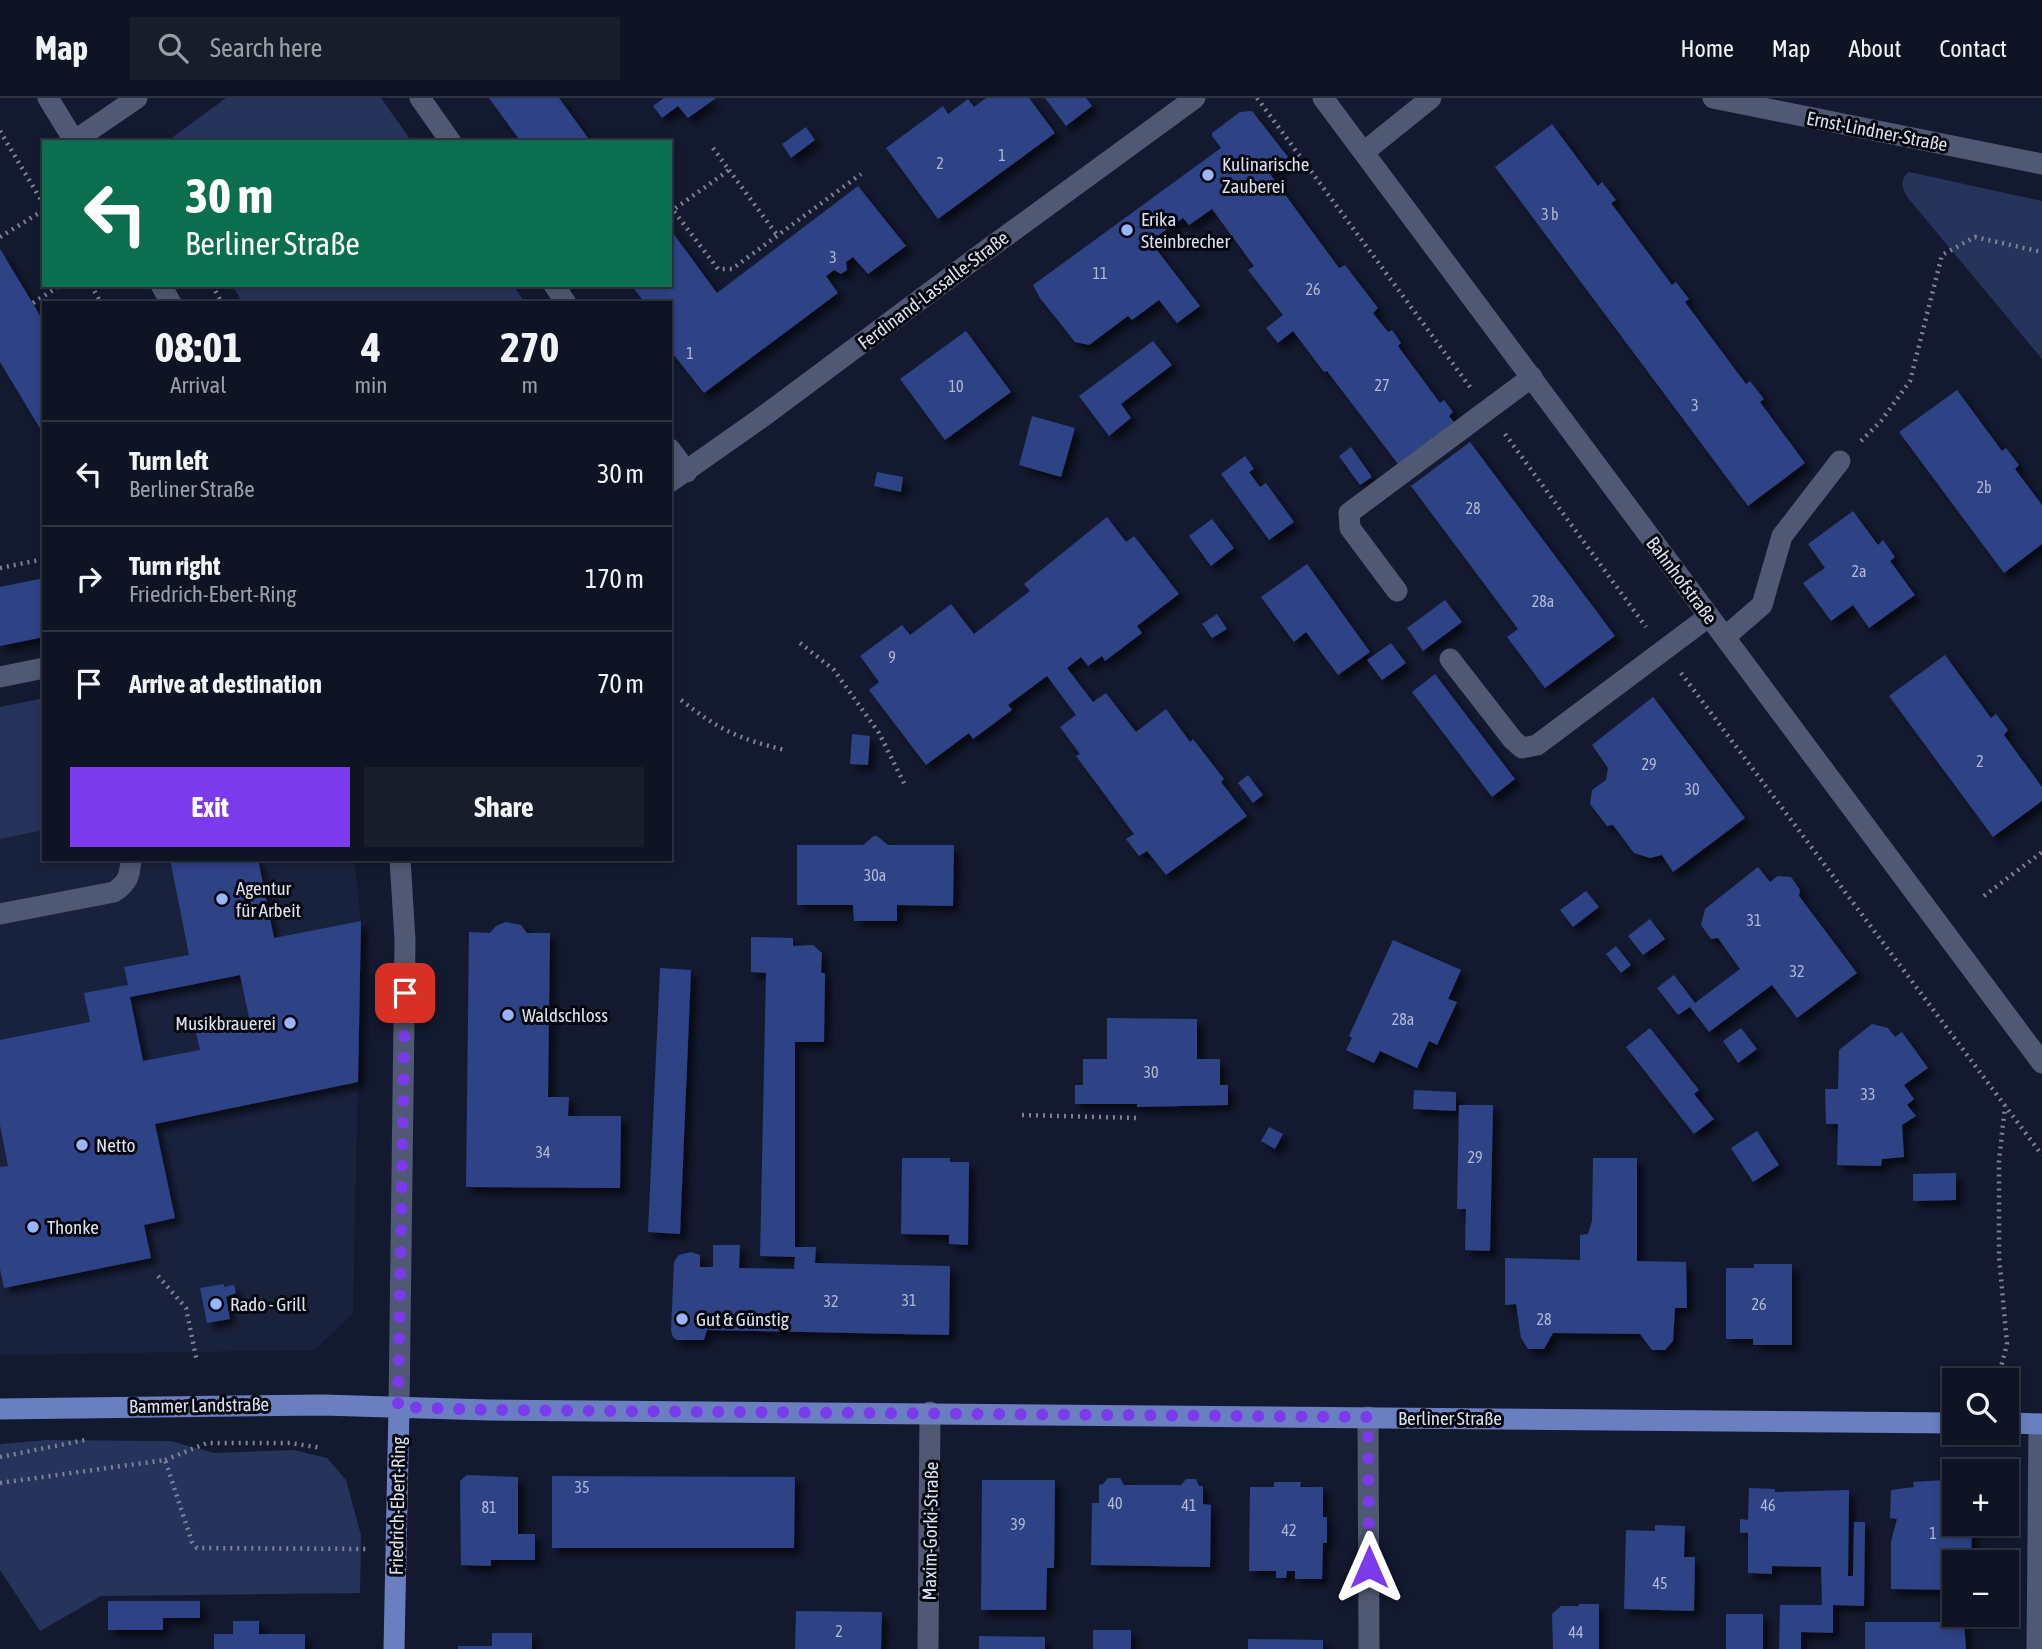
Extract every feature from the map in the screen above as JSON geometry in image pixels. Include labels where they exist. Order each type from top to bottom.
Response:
[{"type":"main road","name":"Bammer Landstraße","points":[[0,1409],[205,1404],[398,1407]]},
{"type":"main road","name":"Berliner Straße","points":[[398,1407],[1942,1423]]},
{"type":"main road","name":"Friedrich-Ebert-Ring","points":[[394,1649],[398,1407]]},
{"type":"main road","points":[[2019,1423],[2040,1424]]},
{"type":"street","points":[[48,98],[73,140]]},
{"type":"street","points":[[75,140],[137,98]]},
{"type":"street","points":[[420,98],[450,140]]},
{"type":"street","name":"Ferdinand-Lassalle-Straße","points":[[678,477],[1195,98]]},
{"type":"street","name":"Bahnhofstraße","points":[[1323,98],[2042,1063]]},
{"type":"street","points":[[1364,152],[1431,98]]},
{"type":"street","name":"Ernst-Lindner-Straße","points":[[1713,98],[2042,164]]},
{"type":"street","points":[[1397,591],[1350,528],[1349,513],[1532,377]]},
{"type":"street","points":[[672,456],[678,477]]},
{"type":"street","points":[[1725,637],[1762,605],[1783,536],[1840,461]]},
{"type":"street","points":[[1450,659],[1513,740],[1522,748],[1537,746],[1709,617]]},
{"type":"street","points":[[0,677],[42,668]]},
{"type":"street","points":[[0,914],[114,892],[125,885],[130,875],[131,861]]},
{"type":"street","name":"Friedrich-Ebert-Ring","points":[[398,1407],[405,953],[400,861]]},
{"type":"street","name":"Maxim-Gorki-Straße","points":[[928,1649],[930,1412]]},
{"type":"street","points":[[1368,1417],[1369,1649]]},
{"type":"street","points":[[2037,1649],[2040,1424]]},
{"type":"path","points":[[0,131],[42,204]]},
{"type":"path","points":[[0,149],[8,144]]},
{"type":"path","points":[[713,148],[777,235]]},
{"type":"path","points":[[729,170],[673,210],[718,269],[732,269],[861,174]]},
{"type":"path","points":[[0,237],[42,209]]},
{"type":"path","points":[[1840,461],[1881,421],[1910,381],[1942,255],[1975,237],[2042,252]]},
{"type":"path","points":[[33,303],[58,287]]},
{"type":"path","points":[[0,568],[42,559]]},
{"type":"path","points":[[800,642],[834,670],[879,733],[905,785]]},
{"type":"path","points":[[681,700],[710,723],[745,740],[785,750]]},
{"type":"path","points":[[1984,896],[2042,852]]},
{"type":"path","points":[[2001,1368],[2007,1344],[1999,1256],[1999,1161],[2005,1105]]},
{"type":"path","points":[[1023,1115],[1137,1118]]},
{"type":"path","points":[[158,1276],[186,1308],[197,1362]]},
{"type":"path","points":[[0,1483],[165,1460],[207,1443],[290,1443],[322,1448]]},
{"type":"path","points":[[165,1460],[192,1542],[197,1548],[396,1549]]},
{"type":"shaded area","points":[[226,98],[381,98],[411,140],[169,140]]},
{"type":"shaded area","points":[[1909,172],[2042,201],[2042,359],[1908,198],[1902,184]]},
{"type":"shaded area","points":[[233,287],[514,287],[524,301],[242,301]]},
{"type":"shaded area","points":[[42,698],[42,830],[0,839],[0,707]]},
{"type":"shaded area","points":[[42,830],[42,861],[354,861],[361,921],[353,1313],[315,1350],[0,1355],[0,839]]},
{"type":"shaded area","points":[[47,1440],[171,1441],[214,1453],[294,1450],[327,1458],[346,1480],[361,1535],[360,1593],[101,1596],[40,1631],[0,1570],[0,1444]]},
{"type":"building","points":[[489,98],[559,98],[590,140],[520,140]]},
{"type":"building","points":[[664,98],[716,98],[688,118],[678,106],[662,118],[653,106]]},
{"type":"building","points":[[986,98],[1029,98],[1055,133],[938,219],[886,148],[943,106],[948,114],[968,99],[974,107]]},
{"type":"building","points":[[1045,98],[1086,98],[1092,106],[1066,126]]},
{"type":"building","points":[[1252,111],[1288,157],[1270,174],[1339,268],[1345,265],[1378,308],[1373,313],[1388,332],[1392,330],[1401,343],[1398,346],[1440,403],[1444,400],[1453,412],[1449,416],[1454,422],[1398,464],[1293,331],[1278,343],[1266,328],[1283,315],[1248,270],[1254,266],[1212,209],[1189,225],[1183,218],[1150,241],[1200,306],[1177,323],[1159,300],[1132,320],[1128,316],[1089,345],[1075,342],[1033,285],[1221,148],[1212,133],[1240,112]]},
{"type":"building","points":[[1552,124],[1598,186],[1602,182],[1616,200],[1611,203],[1672,285],[1676,282],[1689,299],[1685,302],[1746,384],[1750,381],[1764,399],[1760,402],[1805,463],[1748,506],[1495,167]]},
{"type":"building","points":[[806,127],[815,140],[791,158],[782,144]]},
{"type":"building","points":[[858,186],[906,246],[868,274],[853,257],[846,262],[847,270],[841,274],[834,270],[826,276],[838,293],[704,393],[672,353],[672,301],[643,301],[633,287],[672,287],[672,232],[717,293]]},
{"type":"building","points":[[0,249],[42,319],[42,432],[0,362]]},
{"type":"building","points":[[966,331],[1011,392],[945,440],[900,379]]},
{"type":"building","points":[[1153,341],[1172,365],[1121,404],[1131,418],[1109,436],[1079,396]]},
{"type":"building","points":[[1957,390],[2002,451],[2006,448],[2019,465],[2015,469],[2042,505],[2042,544],[2004,573],[1899,432]]},
{"type":"building","points":[[1032,416],[1075,428],[1061,477],[1019,465]]},
{"type":"building","points":[[1470,442],[1615,636],[1545,688],[1507,637],[1518,629],[1411,486]]},
{"type":"building","points":[[1351,447],[1372,477],[1360,485],[1339,456]]},
{"type":"building","points":[[1245,456],[1254,469],[1249,472],[1260,487],[1266,483],[1294,522],[1269,540],[1221,474]]},
{"type":"building","points":[[877,472],[903,477],[901,492],[874,486]]},
{"type":"building","points":[[1853,511],[1878,545],[1883,540],[1895,557],[1890,561],[1915,595],[1869,628],[1853,605],[1831,621],[1803,583],[1825,568],[1808,544]]},
{"type":"building","points":[[1107,517],[1126,542],[1134,536],[1179,594],[1137,626],[1142,633],[1105,661],[1102,656],[1088,666],[1081,657],[1067,668],[1093,702],[1106,693],[1136,732],[1166,709],[1190,742],[1193,739],[1224,779],[1221,782],[1247,816],[1166,875],[1147,851],[1139,856],[1126,839],[1134,834],[1076,756],[1080,754],[1060,727],[1076,715],[1047,676],[1008,705],[1012,710],[973,739],[969,733],[926,765],[869,690],[879,682],[860,656],[902,625],[910,635],[951,604],[974,634],[1030,591],[1024,584]]},
{"type":"building","points":[[1212,519],[1234,548],[1211,566],[1189,536]]},
{"type":"building","points":[[1307,564],[1370,652],[1338,675],[1306,632],[1294,642],[1261,597]]},
{"type":"building","points":[[42,578],[42,637],[0,646],[0,587]]},
{"type":"building","points":[[1445,600],[1462,622],[1423,651],[1407,628]]},
{"type":"building","points":[[1217,614],[1227,629],[1212,638],[1202,624]]},
{"type":"building","points":[[1391,643],[1406,663],[1382,680],[1367,660]]},
{"type":"building","points":[[1945,655],[1991,718],[1996,714],[2008,730],[2004,735],[2042,787],[2042,801],[1993,837],[1889,696]]},
{"type":"building","points":[[1435,674],[1515,779],[1492,797],[1412,692]]},
{"type":"building","points":[[1653,697],[1745,818],[1673,872],[1662,855],[1650,858],[1634,853],[1613,825],[1607,826],[1590,804],[1592,790],[1606,780],[1608,768],[1592,745]]},
{"type":"building","points":[[852,734],[870,736],[868,765],[850,764]]},
{"type":"building","points":[[1248,775],[1263,795],[1253,803],[1238,783]]},
{"type":"building","points":[[874,836],[888,845],[954,845],[953,906],[897,905],[897,921],[854,921],[853,905],[797,905],[797,845],[863,845]]},
{"type":"building","points":[[170,861],[258,861],[274,938],[361,921],[358,1082],[155,1124],[175,1218],[144,1225],[151,1258],[4,1288],[0,1269],[0,1167],[8,1166],[0,1125],[0,1040],[90,1022],[84,993],[128,985],[124,967],[189,955]],"holes":[[[240,975],[249,1017],[195,1028],[200,1050],[143,1061],[130,997]]]},
{"type":"building","points":[[1758,867],[1770,882],[1778,876],[1791,877],[1800,890],[1799,896],[1857,973],[1797,1018],[1772,985],[1709,1032],[1690,1007],[1678,1015],[1657,988],[1674,975],[1695,1003],[1740,969],[1718,938],[1711,939],[1701,925],[1705,909]]},
{"type":"building","points":[[1586,891],[1599,907],[1573,927],[1560,910]]},
{"type":"building","points":[[1650,919],[1665,939],[1643,955],[1628,936]]},
{"type":"building","points":[[506,922],[521,925],[527,933],[550,933],[548,1097],[569,1097],[568,1116],[621,1116],[620,1188],[466,1187],[469,932],[490,933],[496,926]]},
{"type":"building","points":[[751,937],[793,938],[793,946],[813,945],[822,953],[821,973],[825,973],[824,1042],[795,1042],[795,1247],[816,1247],[815,1263],[950,1266],[949,1335],[707,1330],[704,1340],[677,1340],[673,1337],[674,1262],[679,1255],[691,1252],[700,1255],[700,1267],[713,1267],[713,1245],[740,1245],[739,1268],[794,1269],[795,1257],[760,1256],[766,973],[751,972]]},
{"type":"building","points":[[1393,940],[1461,970],[1448,999],[1457,1002],[1437,1045],[1429,1041],[1417,1068],[1380,1051],[1374,1063],[1346,1050],[1352,1038],[1349,1036]]},
{"type":"building","points":[[1616,946],[1631,965],[1621,973],[1606,954]]},
{"type":"building","points":[[660,968],[691,970],[680,1234],[648,1232]]},
{"type":"building","points":[[1107,1018],[1197,1019],[1197,1059],[1220,1059],[1220,1085],[1228,1085],[1228,1105],[1137,1107],[1137,1104],[1075,1104],[1075,1085],[1083,1085],[1083,1059],[1107,1059]]},
{"type":"building","points":[[1872,1024],[1888,1028],[1895,1037],[1902,1032],[1928,1068],[1904,1085],[1914,1099],[1907,1105],[1916,1116],[1902,1125],[1904,1157],[1882,1159],[1881,1166],[1837,1165],[1838,1124],[1826,1124],[1825,1089],[1838,1089],[1839,1050]]},
{"type":"building","points":[[1650,1028],[1699,1090],[1694,1094],[1714,1119],[1694,1134],[1626,1047]]},
{"type":"building","points":[[1741,1028],[1757,1049],[1738,1063],[1723,1041]]},
{"type":"building","points":[[1414,1090],[1456,1092],[1456,1111],[1413,1109]]},
{"type":"building","points":[[1459,1105],[1493,1105],[1490,1251],[1465,1250],[1466,1209],[1457,1209]]},
{"type":"building","points":[[1269,1127],[1283,1134],[1275,1149],[1261,1141]]},
{"type":"building","points":[[1757,1131],[1779,1165],[1753,1182],[1731,1148]]},
{"type":"building","points":[[902,1158],[950,1158],[950,1162],[969,1162],[968,1245],[949,1244],[949,1235],[901,1234]]},
{"type":"building","points":[[1593,1158],[1637,1158],[1637,1261],[1686,1262],[1687,1308],[1675,1308],[1673,1341],[1665,1350],[1652,1350],[1640,1334],[1553,1333],[1544,1349],[1528,1349],[1521,1338],[1516,1304],[1505,1305],[1505,1258],[1580,1260],[1580,1235],[1588,1234],[1592,1221]]},
{"type":"building","points":[[1956,1173],[1956,1200],[1913,1201],[1913,1174]]},
{"type":"building","points":[[1754,1264],[1792,1264],[1792,1345],[1753,1345],[1753,1339],[1726,1339],[1726,1268],[1754,1268]]},
{"type":"building","points":[[224,1284],[224,1287],[234,1285],[236,1293],[226,1297],[230,1319],[207,1323],[200,1288]]},
{"type":"building","points":[[467,1475],[518,1477],[518,1534],[535,1534],[535,1560],[491,1560],[491,1566],[461,1565],[460,1481]]},
{"type":"building","points":[[552,1476],[795,1477],[794,1548],[552,1548]]},
{"type":"building","points":[[1108,1478],[1120,1478],[1124,1485],[1181,1485],[1186,1479],[1196,1479],[1199,1486],[1203,1486],[1203,1504],[1211,1505],[1210,1567],[1091,1565],[1092,1503],[1099,1503],[1099,1485]]},
{"type":"building","points":[[982,1480],[1055,1480],[1054,1568],[1047,1568],[1046,1610],[981,1610]]},
{"type":"building","points":[[1942,1480],[1942,1536],[1972,1536],[1971,1550],[1942,1550],[1942,1590],[1891,1589],[1891,1541],[1897,1519],[1890,1518],[1891,1490],[1914,1487],[1913,1482]]},
{"type":"building","points":[[1274,1482],[1301,1482],[1300,1487],[1323,1487],[1323,1517],[1327,1517],[1327,1543],[1323,1543],[1322,1579],[1295,1579],[1295,1571],[1287,1571],[1286,1578],[1276,1578],[1276,1571],[1249,1571],[1250,1487],[1274,1487]]},
{"type":"building","points":[[1749,1488],[1775,1489],[1775,1492],[1849,1490],[1848,1576],[1853,1576],[1854,1522],[1865,1522],[1864,1606],[1833,1605],[1833,1633],[1801,1632],[1801,1649],[1779,1649],[1780,1605],[1822,1605],[1821,1567],[1772,1566],[1772,1574],[1748,1573],[1748,1533],[1740,1533],[1740,1519],[1748,1520]]},
{"type":"building","points":[[1655,1525],[1685,1526],[1684,1557],[1695,1557],[1694,1611],[1624,1609],[1626,1530],[1655,1531]]},
{"type":"building","points":[[108,1601],[200,1601],[200,1618],[163,1618],[163,1630],[108,1630]]},
{"type":"building","points":[[1599,1604],[1599,1649],[1553,1649],[1552,1614],[1561,1606]]},
{"type":"building","points":[[796,1611],[882,1612],[881,1649],[795,1649]]},
{"type":"building","points":[[1726,1614],[1763,1614],[1763,1649],[1726,1649]]},
{"type":"building","points":[[233,1621],[259,1621],[259,1634],[305,1634],[305,1649],[214,1649],[214,1634],[233,1634]]},
{"type":"building","points":[[1865,1622],[1942,1622],[1942,1627],[1964,1627],[1966,1649],[1865,1649]]},
{"type":"building","points":[[1093,1630],[1131,1630],[1131,1649],[1093,1649]]},
{"type":"building","points":[[492,1633],[532,1633],[532,1649],[458,1649],[458,1646],[492,1646]]},
{"type":"building","points":[[979,1636],[1045,1637],[1045,1649],[979,1649]]},
{"type":"building","points":[[1248,1639],[1323,1640],[1323,1649],[1248,1649]]},
{"type":"place","name":"Kulinarische Zauberei","points":[[1208,175]]},
{"type":"place","name":"Erika Steinbrecher","points":[[1127,230]]},
{"type":"place","name":"Agentur für Arbeit","points":[[222,899]]},
{"type":"place","name":"Waldschloss","points":[[508,1015]]},
{"type":"place","name":"Musikbrauerei","points":[[290,1023]]},
{"type":"place","name":"Netto","points":[[82,1145]]},
{"type":"place","name":"Thonke","points":[[33,1227]]},
{"type":"place","name":"Rado - Grill","points":[[216,1304]]},
{"type":"place","name":"Gut & Günstig","points":[[682,1319]]},
{"type":"route","points":[[405,993],[398,1407],[1368,1417],[1369,1567]]}]
